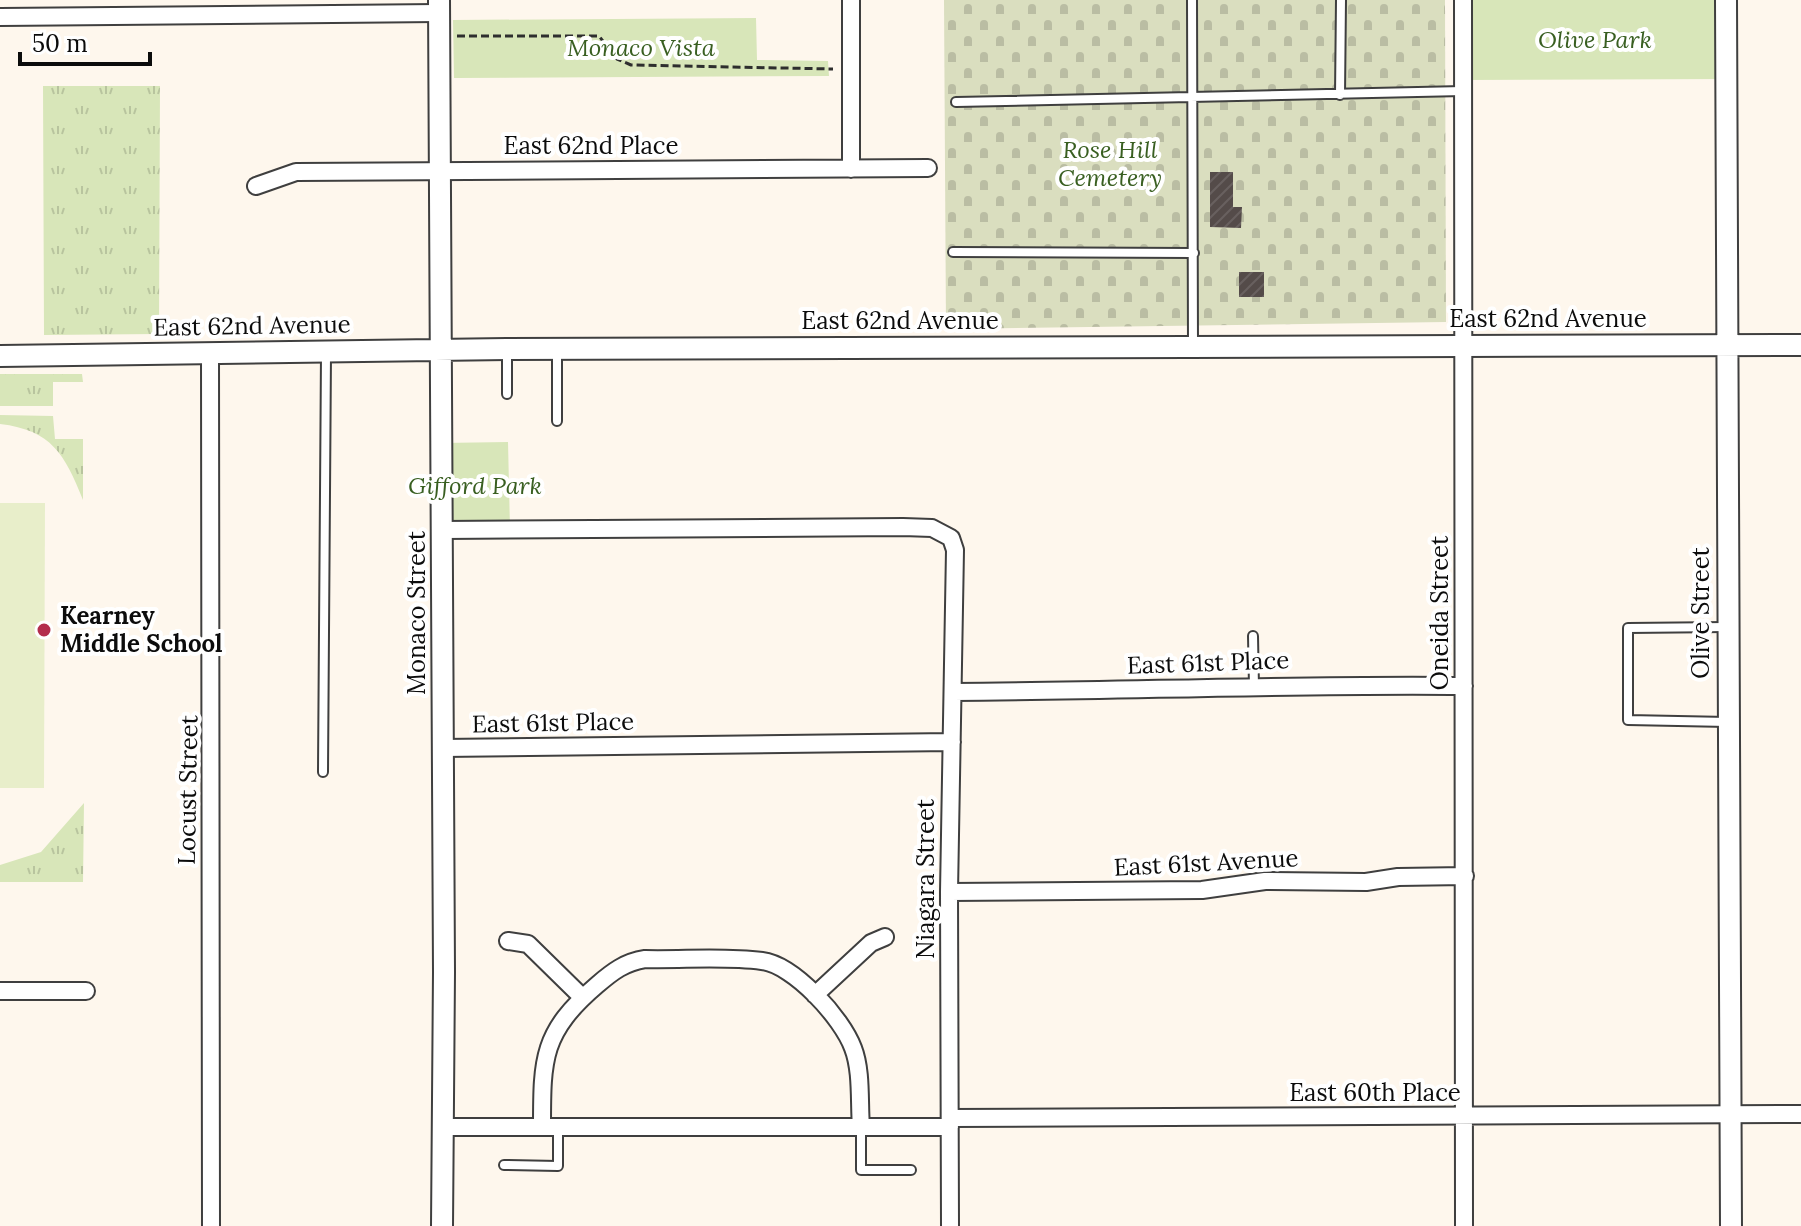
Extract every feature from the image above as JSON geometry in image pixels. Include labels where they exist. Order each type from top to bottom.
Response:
[{"type":"street","points":[[851,0],[851,169]]},
{"type":"street","name":"Oneida Street","points":[[1463,0],[1464,1226]]},
{"type":"street","name":"Olive Street","points":[[1726,0],[1731,1226]]},
{"type":"street","points":[[0,17],[438,6]]},
{"type":"street","name":"Monaco Street","points":[[438,6],[443,530],[442,1226]]},
{"type":"street","name":"East 62nd Place","points":[[256,186],[296,172],[928,168]]},
{"type":"street","name":"East 62nd Avenue","points":[[0,356],[507,349],[1801,345]]},
{"type":"street","name":"Locust Street","points":[[210,354],[211,1226]]},
{"type":"street","name":"Niagara Street","points":[[443,530],[903,527],[932,528],[947,534],[955,550],[949,892],[950,1226]]},
{"type":"street","name":"East 61st Place","points":[[953,692],[1287,684],[1464,686]]},
{"type":"street","name":"East 61st Place","points":[[442,748],[952,742]]},
{"type":"street","name":"East 61st Avenue","points":[[949,892],[1202,890],[1265,881],[1366,882],[1398,877],[1465,876]]},
{"type":"street","points":[[815,995],[871,943],[885,937]]},
{"type":"street","points":[[508,941],[528,944],[582,997]]},
{"type":"street","points":[[550,1127],[542,1069],[550,1038],[582,997],[614,970],[631,961],[645,959],[764,961],[788,970],[815,995],[846,1033],[854,1050],[861,1127]]},
{"type":"street","points":[[0,991],[86,991]]},
{"type":"street","name":"East 60th Place","points":[[443,1127],[861,1127],[950,1123],[1801,1114]]},
{"type":"lane","points":[[1192,0],[1193,347]]},
{"type":"lane","points":[[1340,95],[1341,0]]},
{"type":"lane","points":[[956,102],[1463,91]]},
{"type":"lane","points":[[953,252],[1194,253]]},
{"type":"lane","points":[[507,349],[507,394]]},
{"type":"lane","points":[[557,349],[557,421]]},
{"type":"lane","points":[[323,772],[326,352]]},
{"type":"lane","points":[[1727,627],[1628,628],[1628,720],[1728,722]]},
{"type":"lane","points":[[1253,636],[1254,687]]},
{"type":"lane","points":[[504,1165],[558,1166],[550,1127]]},
{"type":"lane","points":[[861,1127],[861,1170],[911,1170]]},
{"type":"path","points":[[439,37],[599,36],[617,59],[631,65],[849,69]]},
{"type":"green space","name":"Rose Hill Cemetery","points":[[944,0],[1445,0],[1446,322],[946,329]]},
{"type":"green space","name":"Olive Park","points":[[1463,0],[1727,0],[1728,79],[1463,80]]},
{"type":"green space","name":"Monaco Vista","points":[[756,18],[757,60],[828,61],[829,76],[454,78],[453,20]]},
{"type":"green space","points":[[43,86],[160,86],[159,334],[44,335]]},
{"type":"green space","points":[[0,374],[82,374],[83,382],[53,382],[53,406],[0,406]]},
{"type":"green space","points":[[0,415],[53,416],[55,439],[83,439],[83,500],[70,470],[54,447],[32,432],[0,424]]},
{"type":"green space","name":"Gifford Park","points":[[508,442],[510,529],[443,530],[441,443]]},
{"type":"green space","points":[[0,503],[45,503],[44,788],[0,788]]},
{"type":"green space","points":[[84,803],[83,882],[0,882],[0,865],[41,852]]},
{"type":"building","points":[[1210,172],[1233,172],[1233,207],[1242,207],[1241,228],[1210,227]]},
{"type":"building","points":[[1239,272],[1264,272],[1264,297],[1239,297]]},
{"type":"place","name":"Kearney Middle School","points":[[44,630]]}]
